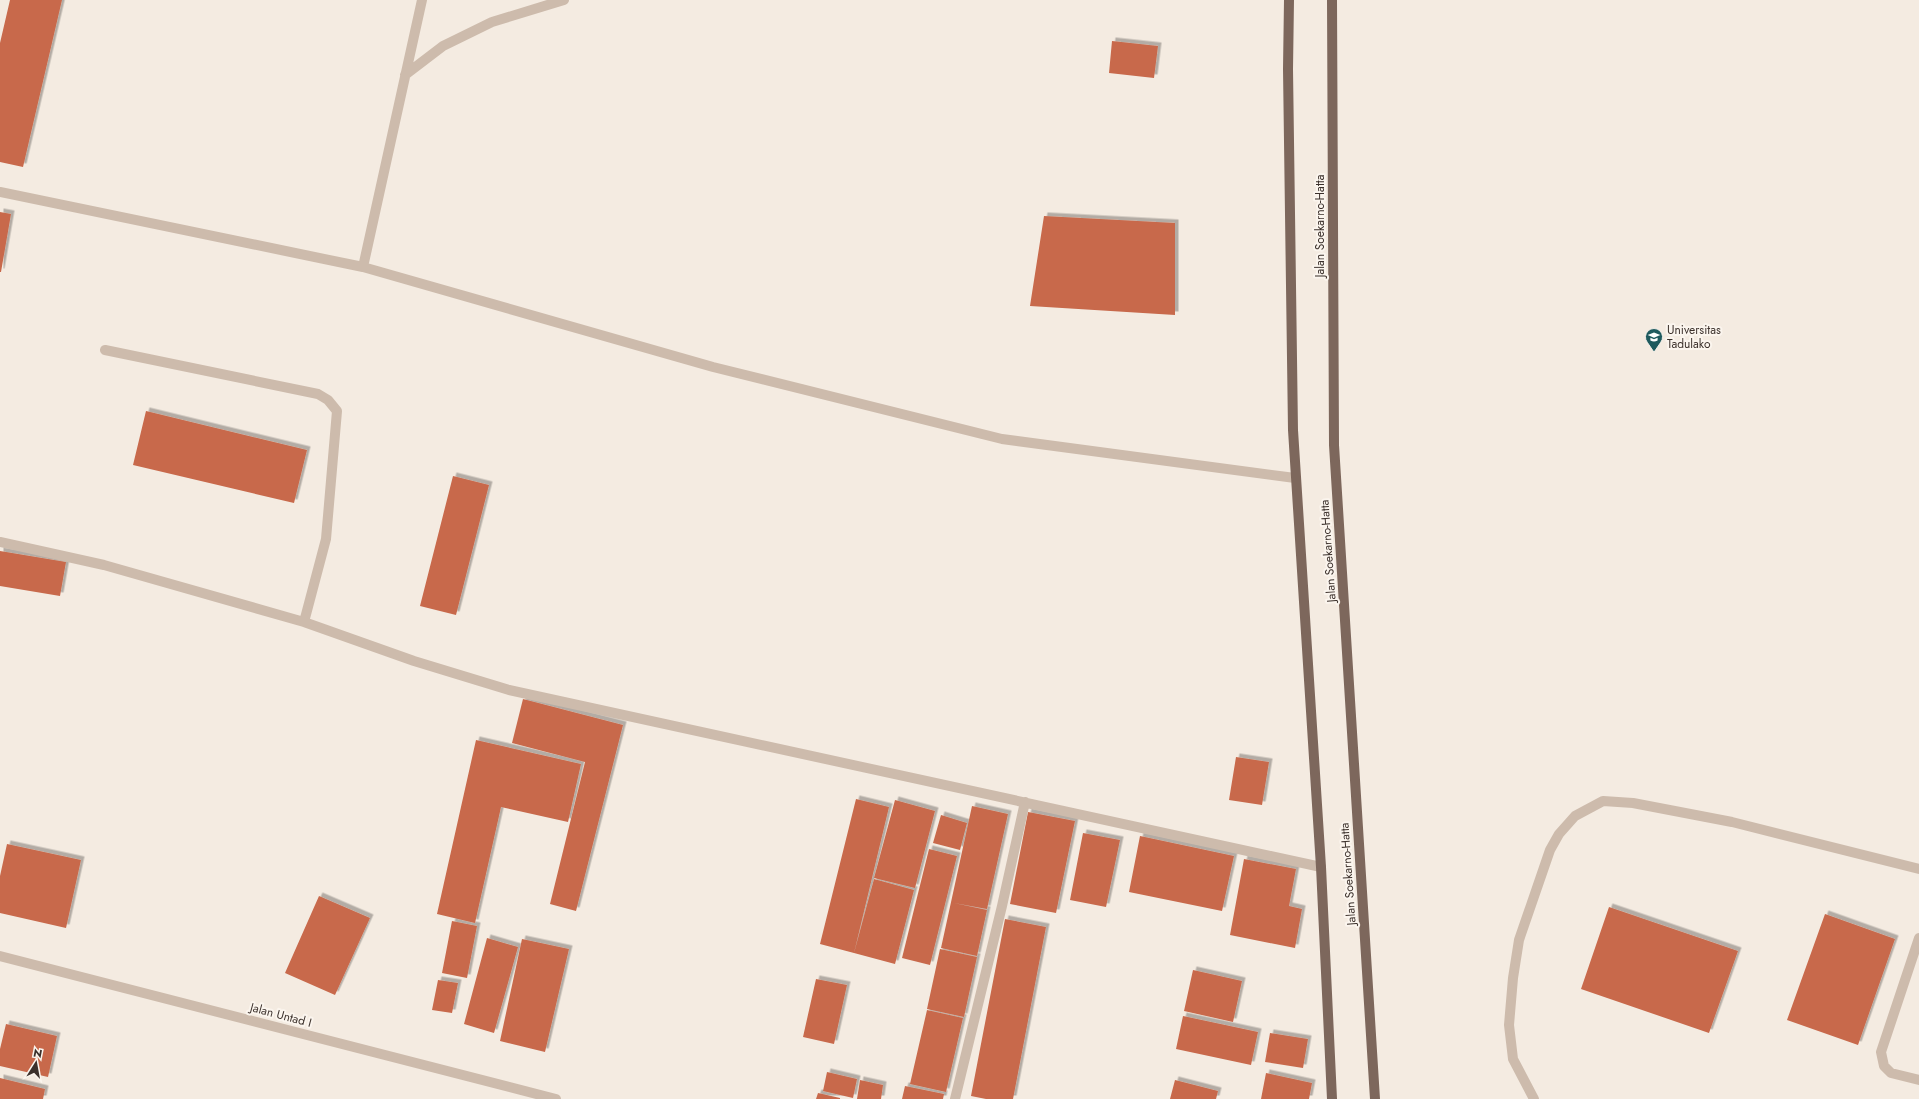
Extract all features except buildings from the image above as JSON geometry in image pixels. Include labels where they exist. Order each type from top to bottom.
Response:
[{"type":"main road","points":[[1289,0],[1288,69],[1292,430],[1321,867],[1332,1099]]},
{"type":"main road","name":"Jalan Soekarno-Hatta","points":[[1332,0],[1334,445],[1375,1099]]},
{"type":"street","points":[[363,267],[422,0]]},
{"type":"street","points":[[405,75],[443,46],[492,22],[564,0]]},
{"type":"street","points":[[0,192],[363,267],[713,367],[1002,439],[1295,478]]},
{"type":"street","points":[[105,350],[318,394],[328,400],[337,411],[326,539],[304,622]]},
{"type":"street","points":[[0,542],[104,565],[304,622],[414,661],[509,690],[1321,867]]},
{"type":"street","points":[[1534,1099],[1513,1059],[1509,1025],[1513,978],[1519,940],[1550,850],[1559,834],[1575,816],[1602,801],[1633,803],[1732,822],[1919,868]]},
{"type":"street","points":[[955,1099],[1002,906],[1025,802]]},
{"type":"street","points":[[1919,938],[1881,1052],[1884,1066],[1891,1073],[1919,1080]]},
{"type":"street","name":"Jalan Untad I","points":[[0,956],[556,1099]]},
{"type":"place","name":"Universitas Tadulako","points":[[1654,352]]}]
